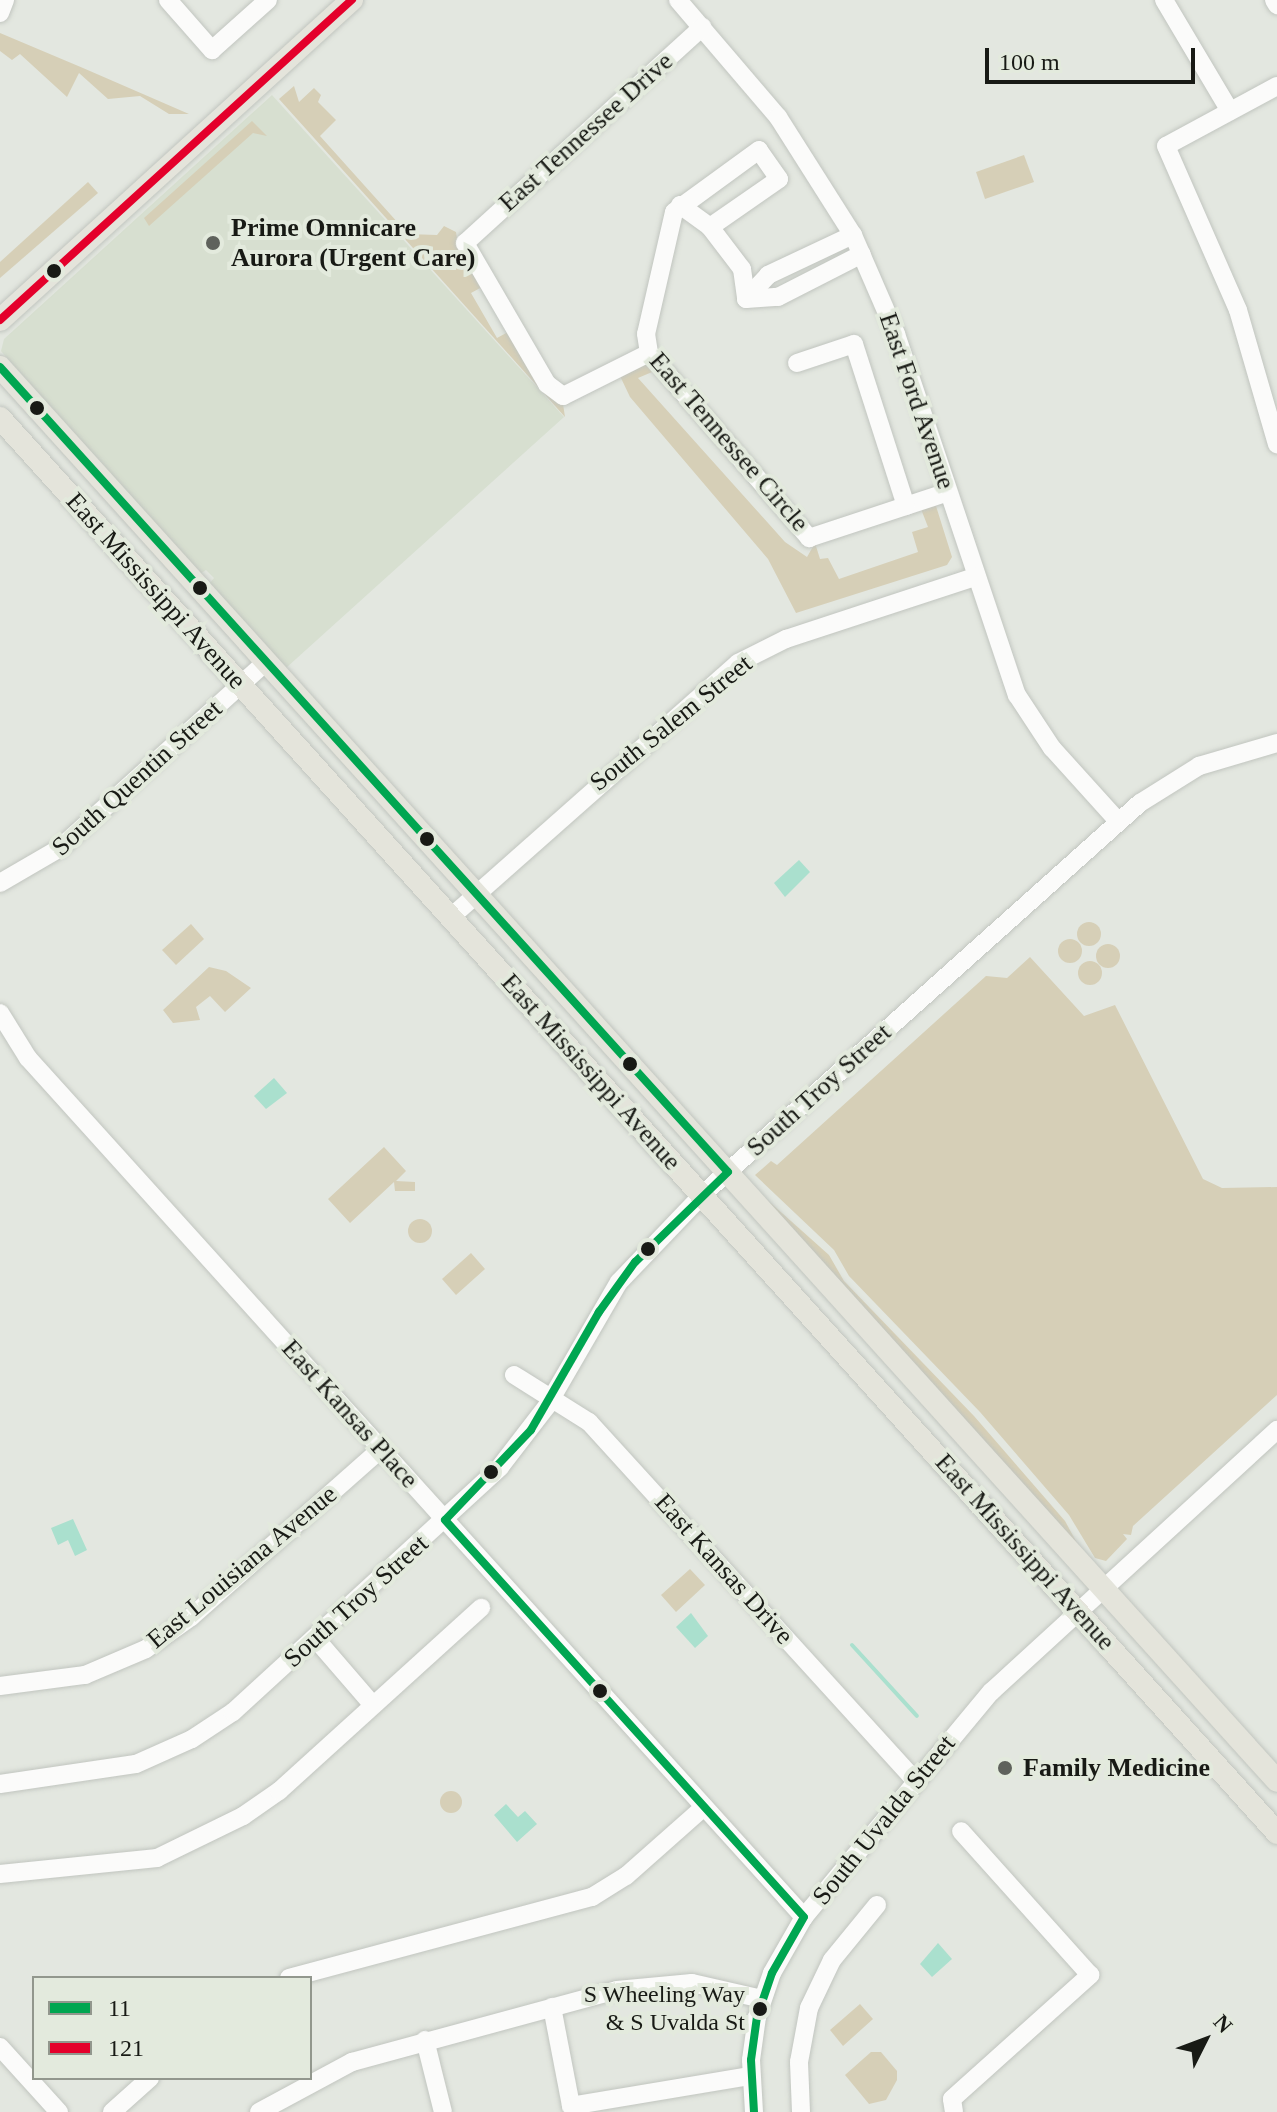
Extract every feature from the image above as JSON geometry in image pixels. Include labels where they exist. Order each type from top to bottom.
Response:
[{"type":"main road","points":[[0,320],[352,0]]},
{"type":"main road","name":"East Mississippi Avenue","points":[[0,367],[1277,1781]]},
{"type":"main road","name":"East Mississippi Avenue","points":[[0,418],[1277,1833]]},
{"type":"street","points":[[0,13],[5,0]]},
{"type":"street","points":[[168,0],[212,50],[268,0]]},
{"type":"street","name":"East Ford Avenue","points":[[678,0],[778,117],[853,235],[896,334],[1004,666],[1033,722],[1118,821]]},
{"type":"street","points":[[1164,0],[1230,111]]},
{"type":"street","points":[[1274,0],[1277,5]]},
{"type":"street","name":"East Tennessee Drive","points":[[649,353],[563,396],[547,384],[465,243],[702,27]]},
{"type":"street","points":[[1277,86],[1166,146],[1238,310],[1277,444]]},
{"type":"street","points":[[710,227],[779,179],[759,150],[680,205],[710,227],[742,269],[746,299]]},
{"type":"street","name":"East Tennessee Circle","points":[[680,205],[646,334],[649,353],[809,538],[948,492]]},
{"type":"street","points":[[746,299],[768,275],[853,235]]},
{"type":"street","points":[[746,299],[778,297],[862,254]]},
{"type":"street","points":[[797,363],[854,344],[906,506]]},
{"type":"street","name":"South Salem Street","points":[[451,917],[738,663],[786,639],[975,577]]},
{"type":"street","name":"South Quentin Street","points":[[0,883],[60,848],[266,662]]},
{"type":"street","name":"South Troy Street","points":[[0,1784],[101,1772],[170,1750],[233,1712],[445,1520],[512,1455],[552,1397],[619,1282],[702,1195],[1118,821],[1183,773],[1277,743]]},
{"type":"street","name":"East Kansas Place","points":[[0,1013],[28,1058],[804,1917]]},
{"type":"street","name":"East Kansas Drive","points":[[514,1375],[589,1422],[917,1782]]},
{"type":"street","name":"South Uvalda Street","points":[[754,2112],[751,2076],[762,1999],[804,1917],[991,1692],[1277,1430]]},
{"type":"street","name":"East Louisiana Avenue","points":[[0,1686],[85,1675],[146,1649],[191,1617],[381,1449]]},
{"type":"street","points":[[0,1874],[172,1854],[264,1803],[481,1608]]},
{"type":"street","points":[[315,1638],[372,1704]]},
{"type":"street","points":[[296,1976],[592,1897],[626,1876],[704,1807]]},
{"type":"street","points":[[954,2112],[952,2099],[1090,1975],[961,1831]]},
{"type":"street","points":[[801,2112],[799,2062],[809,2008],[832,1960],[877,1905]]},
{"type":"street","points":[[259,2112],[331,2070],[425,2040],[552,2007],[663,1983],[709,1985],[762,1999]]},
{"type":"street","points":[[552,2007],[572,2109],[751,2076]]},
{"type":"street","points":[[425,2040],[443,2112]]},
{"type":"street","points":[[0,2047],[59,2112]]},
{"type":"street","points":[[112,2112],[148,2080]]},
{"type":"shaded area","points":[[0,33],[189,114],[169,114],[140,96],[108,99],[79,73],[67,97],[20,54],[12,60],[0,51]]},
{"type":"shaded area","points":[[294,86],[299,102],[314,88],[321,95],[318,102],[336,120],[320,136],[408,234],[437,235],[444,226],[456,232],[459,251],[482,287],[471,293],[497,338],[508,332],[563,404],[565,417],[279,99]]},
{"type":"shaded area","points":[[272,95],[564,417],[286,668],[209,584],[214,578],[206,570],[200,574],[1,351],[4,339]]},
{"type":"shaded area","points":[[252,121],[267,136],[253,133],[149,226],[144,218]]},
{"type":"shaded area","points":[[1024,155],[1034,182],[985,199],[976,172]]},
{"type":"shaded area","points":[[88,182],[98,193],[0,278],[0,262]]},
{"type":"shaded area","points":[[641,360],[652,372],[638,378],[785,542],[807,557],[815,543],[820,559],[828,558],[839,579],[918,552],[912,532],[928,527],[921,509],[936,506],[952,557],[947,565],[796,613],[768,559],[630,397],[620,376]]},
{"type":"shaded area","points":[[799,860],[810,872],[785,897],[774,883]]},
{"type":"shaded area","points":[[1089,922],[1098,925],[1101,934],[1098,943],[1089,946],[1080,943],[1077,934],[1080,925]]},
{"type":"shaded area","points":[[191,924],[204,939],[176,965],[162,950]]},
{"type":"shaded area","points":[[1070,939],[1079,942],[1082,951],[1079,960],[1070,963],[1061,960],[1058,951],[1061,942]]},
{"type":"shaded area","points":[[1108,944],[1117,947],[1120,956],[1117,965],[1108,968],[1099,965],[1096,956],[1099,947]]},
{"type":"shaded area","points":[[1030,957],[1084,1016],[1115,1005],[1203,1179],[1222,1188],[1277,1187],[1277,1395],[1133,1526],[1131,1535],[1123,1534],[1127,1539],[1106,1561],[1095,1558],[1069,1515],[980,1412],[849,1276],[834,1250],[755,1175],[771,1161],[777,1165],[986,976],[1007,978]]},
{"type":"shaded area","points":[[1090,961],[1101,968],[1102,973],[1095,984],[1090,985],[1079,978],[1078,973],[1085,962]]},
{"type":"shaded area","points":[[209,967],[226,971],[251,988],[225,1012],[210,996],[196,1007],[200,1020],[173,1023],[163,1010]]},
{"type":"shaded area","points":[[274,1078],[287,1093],[266,1109],[254,1096]]},
{"type":"shaded area","points":[[384,1147],[406,1171],[396,1181],[415,1182],[415,1191],[395,1191],[394,1182],[350,1223],[328,1199]]},
{"type":"shaded area","points":[[764,1197],[829,1255],[844,1281],[974,1416],[1065,1521],[1078,1545]]},
{"type":"shaded area","points":[[415,1219],[425,1219],[432,1226],[432,1236],[425,1243],[415,1243],[408,1236],[408,1226]]},
{"type":"shaded area","points":[[471,1253],[485,1269],[456,1295],[442,1279]]},
{"type":"shaded area","points":[[73,1519],[87,1550],[75,1556],[68,1540],[58,1545],[51,1528]]},
{"type":"shaded area","points":[[690,1569],[705,1585],[676,1612],[661,1595]]},
{"type":"shaded area","points":[[691,1613],[708,1636],[695,1648],[676,1627]]},
{"type":"shaded area","points":[[447,1791],[455,1791],[462,1802],[455,1813],[447,1813],[440,1806],[440,1798]]},
{"type":"shaded area","points":[[506,1804],[518,1817],[525,1811],[537,1824],[517,1842],[494,1815]]},
{"type":"shaded area","points":[[938,1943],[952,1959],[932,1977],[920,1964]]},
{"type":"shaded area","points":[[860,2004],[873,2019],[843,2046],[830,2030]]},
{"type":"shaded area","points":[[871,2052],[881,2052],[897,2071],[897,2080],[886,2100],[869,2104],[845,2075]]},
{"type":"waterway","points":[[852,1645],[917,1716]]},
{"type":"transit line","name":"121","points":[[0,320],[352,0]]},
{"type":"transit line","name":"11","points":[[0,367],[728,1172],[635,1262],[599,1312],[531,1430],[445,1520]]},
{"type":"transit line","name":"11","points":[[445,1520],[804,1917]]},
{"type":"transit line","name":"11","points":[[754,2112],[751,2060],[757,2017],[772,1973],[804,1917]]},
{"type":"place","name":"Prime Omnicare Aurora (Urgent Care)","points":[[213,243]]},
{"type":"place","name":"Family Medicine","points":[[1005,1768]]},
{"type":"place","name":"S Wheeling Way & S Uvalda St","points":[[760,2009]]}]
